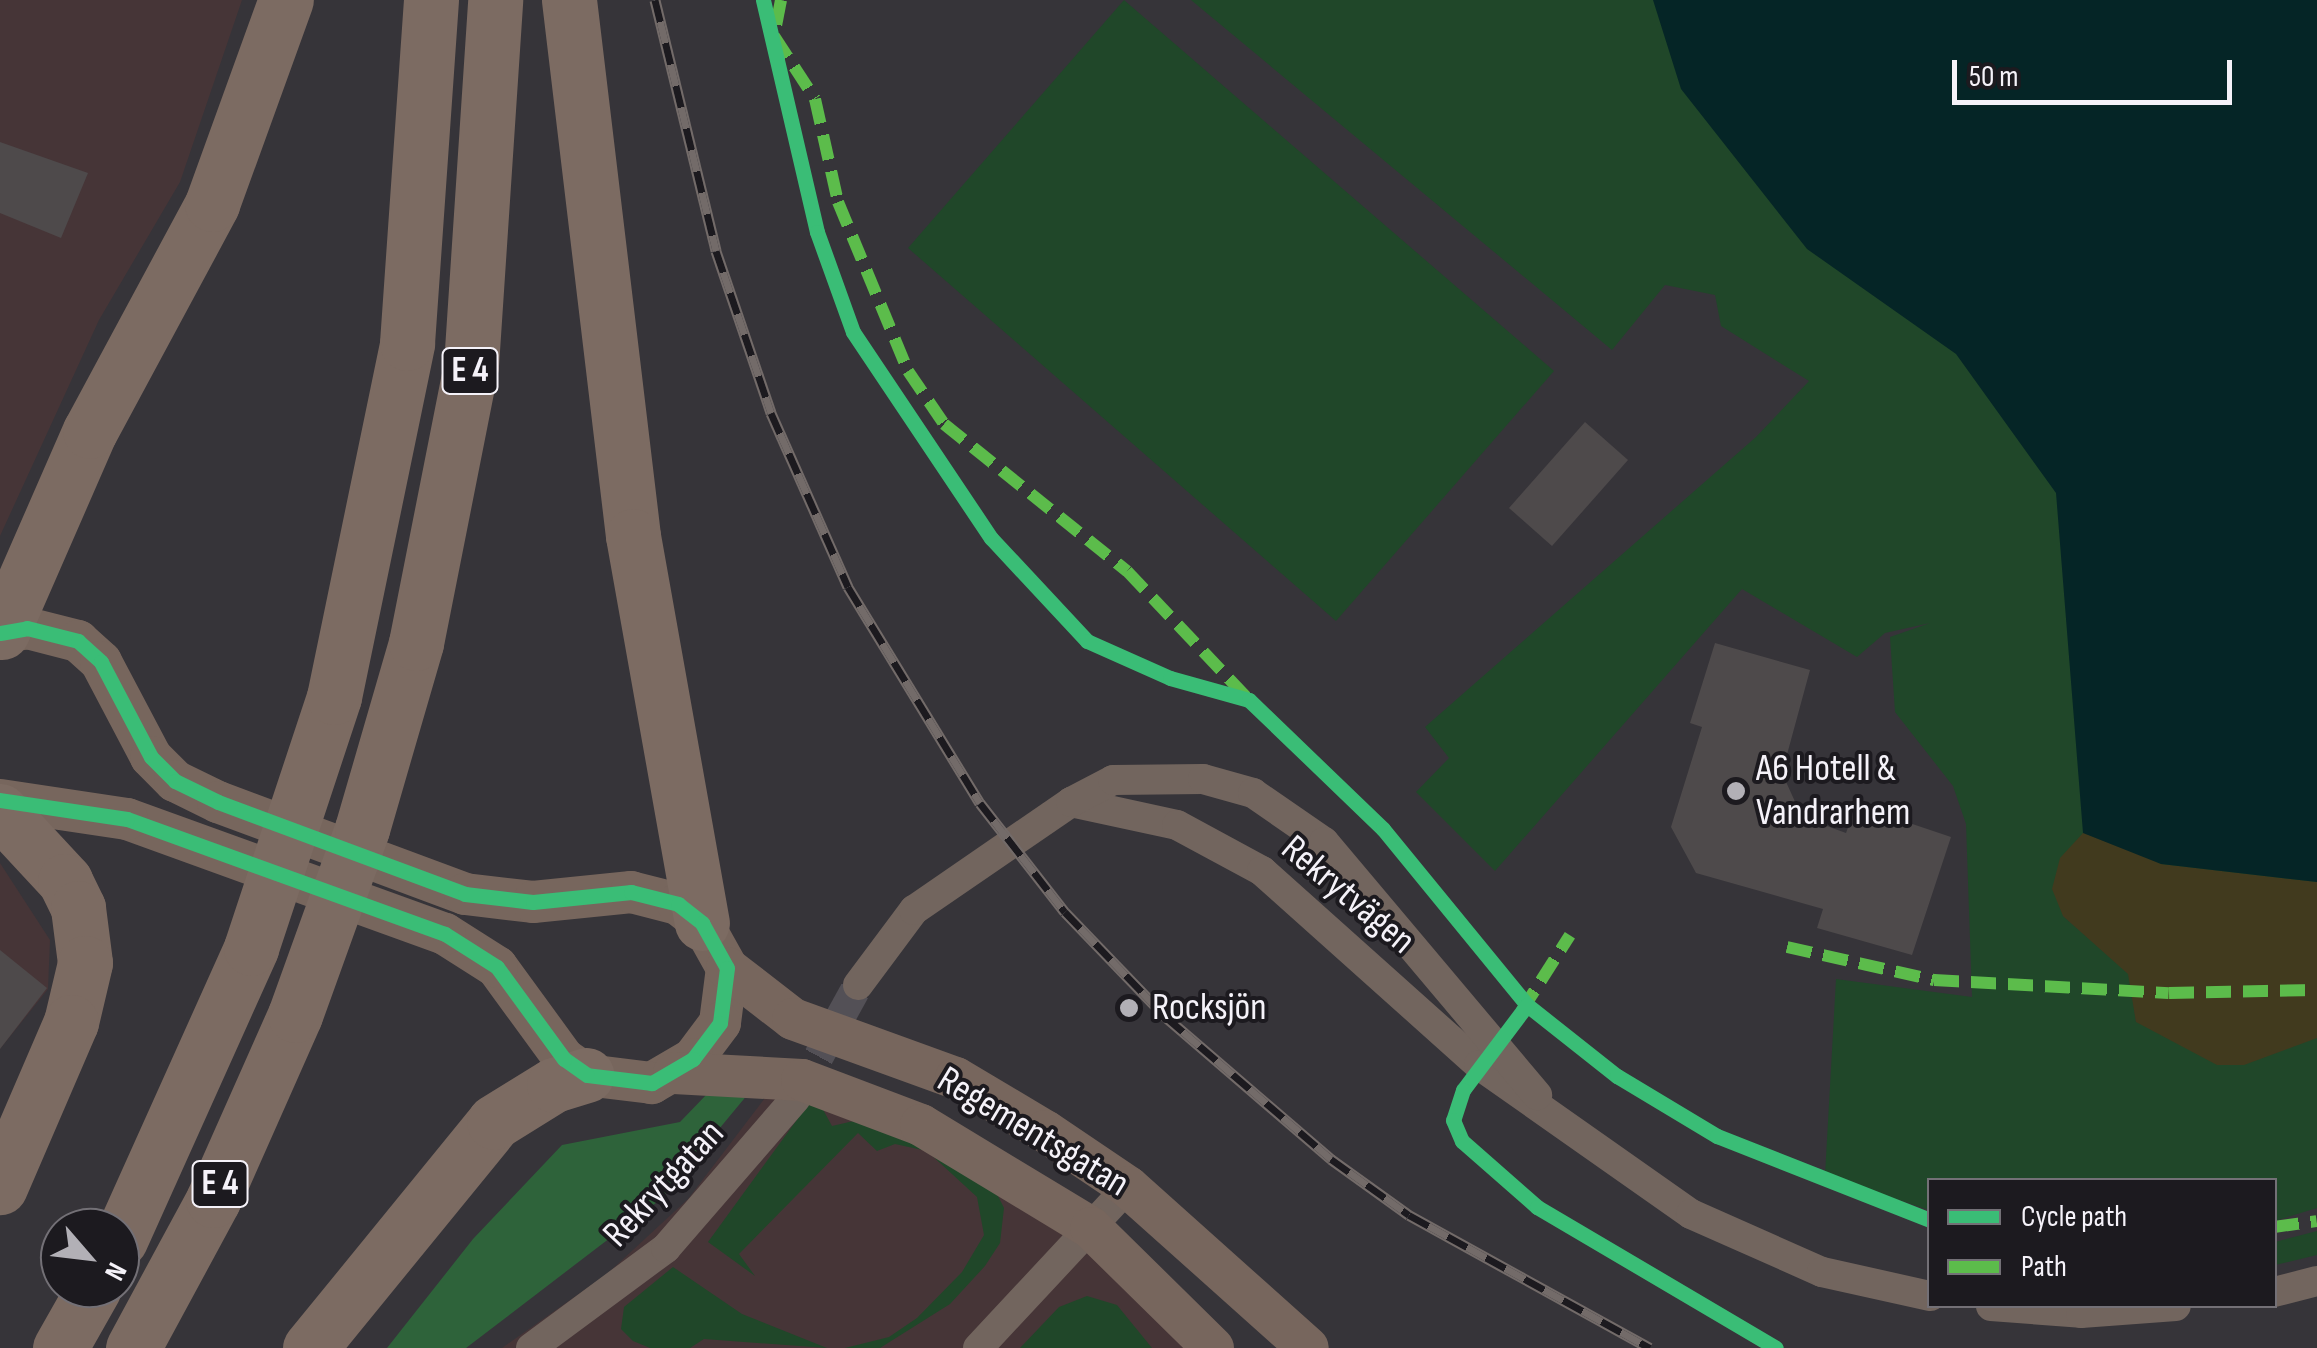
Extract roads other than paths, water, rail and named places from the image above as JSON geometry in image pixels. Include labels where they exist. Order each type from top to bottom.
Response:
[{"type":"highway","points":[[1,633],[90,430],[212,204],[286,0]]},
{"type":"highway","name":"E 4","points":[[134,1208],[251,948],[343,661],[407,344],[431,0]]},
{"type":"highway","name":"E 4","points":[[134,1348],[213,1200],[295,1015],[362,829],[416,643],[471,365],[495,0]]},
{"type":"highway","points":[[569,0],[636,556],[714,946]]},
{"type":"highway","points":[[0,811],[65,881],[78,908],[85,963],[58,1056],[0,1186]]},
{"type":"highway","points":[[310,1348],[494,1122],[539,1093],[588,1076]]},
{"type":"highway","points":[[60,1348],[83,1308]]},
{"type":"street","name":"Regementsgatan","points":[[1,633],[27,628],[78,641],[101,662],[151,757],[175,781],[218,802],[464,894],[533,902],[631,892],[678,904],[768,1006],[956,1078],[1128,1187],[1308,1348]]},
{"type":"street","name":"Rekrytvägen","points":[[858,985],[914,910],[1071,802],[1113,780],[1156,775],[1253,793],[1293,816],[1366,886],[1545,1106]]},
{"type":"street","points":[[0,800],[127,819],[445,934],[497,967],[564,1059],[588,1076]]},
{"type":"street","name":"Rekrytvägen","points":[[1071,802],[1177,825],[1262,871],[1478,1066],[1545,1106],[1624,1172],[1752,1248],[1927,1295]]},
{"type":"street","points":[[674,1073],[720,1023],[714,946]]},
{"type":"street","name":"Regementsgatan","points":[[588,1076],[620,1085],[674,1073],[838,1088],[1012,1174],[1091,1228],[1213,1348]]},
{"type":"street","name":"Rekrytgatan","points":[[530,1348],[569,1338],[666,1248],[796,1098]]},
{"type":"street","points":[[978,1348],[1128,1187]]},
{"type":"street","points":[[2277,1291],[2317,1281]]},
{"type":"street","points":[[2017,1308],[2081,1313],[2149,1308]]},
{"type":"water","points":[[1653,0],[2317,0],[2317,882],[2161,864],[2083,833],[2056,493],[1956,354],[1807,249],[1681,89]]},
{"type":"tunnel","points":[[797,1096],[858,985]]},
{"type":"railway","points":[[655,0],[716,251],[771,413],[848,587],[980,803],[1065,912],[1166,1017],[1331,1159],[1409,1215],[1650,1348]]},
{"type":"place","name":"A6 Hotell & Vandrarhem","points":[[1736,791]]},
{"type":"place","name":"Rocksjön","points":[[1129,1008]]}]
